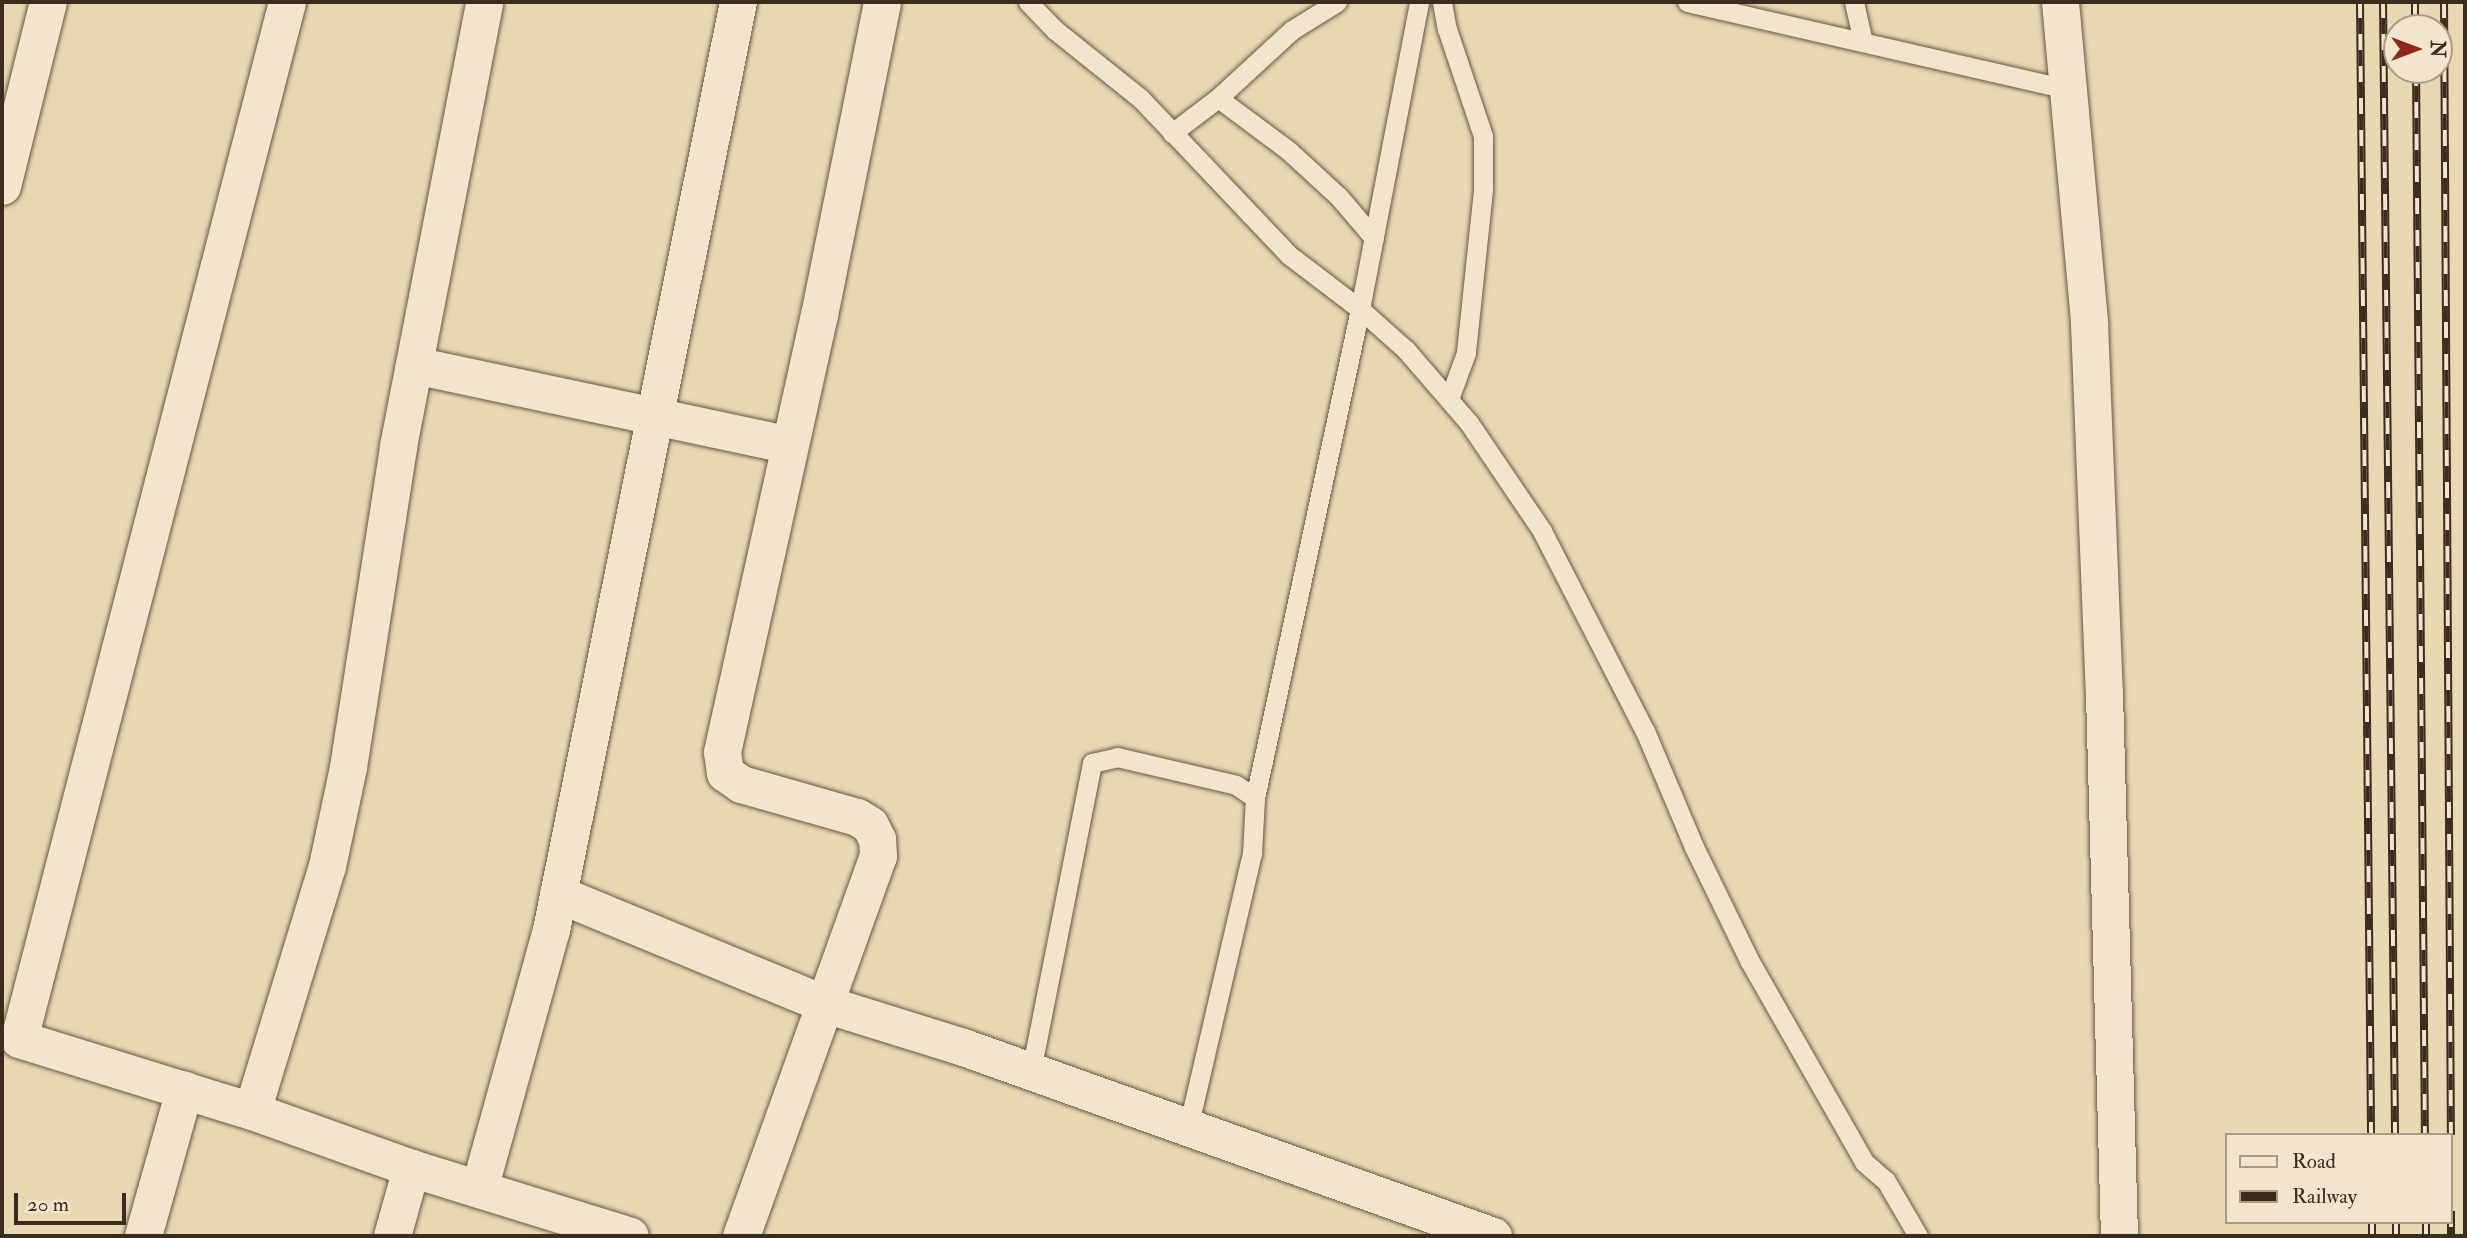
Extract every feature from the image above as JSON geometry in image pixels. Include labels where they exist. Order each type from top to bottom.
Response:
[{"type":"street","points":[[2,186],[48,2]]},
{"type":"street","points":[[287,2],[10,1036],[252,1111],[411,1168],[626,1236]]},
{"type":"street","points":[[252,1111],[327,866],[348,766],[414,365],[484,2]]},
{"type":"street","points":[[479,1189],[551,930],[738,2]]},
{"type":"street","points":[[741,1236],[878,856],[877,839],[870,825],[857,817],[741,784],[725,773],[722,752],[790,445],[882,2]]},
{"type":"street","points":[[2060,2],[2090,323],[2104,693],[2119,1236]]},
{"type":"street","points":[[414,365],[655,414],[790,445]]},
{"type":"street","points":[[558,894],[825,1003],[1031,1071],[1493,1236]]},
{"type":"street","points":[[143,1236],[184,1090]]},
{"type":"street","points":[[392,1236],[411,1168]]},
{"type":"lane","points":[[1028,2],[1055,30],[1141,99],[1289,255],[1360,309],[1406,350],[1469,423],[1542,531],[1645,731],[1694,846],[1749,960],[1864,1162],[1886,1181],[1918,1236]]},
{"type":"lane","points":[[1172,132],[1218,98],[1292,30],[1337,2]]},
{"type":"lane","points":[[1188,1128],[1252,853],[1255,798],[1360,309],[1419,2]]},
{"type":"lane","points":[[1442,2],[1447,29],[1483,136],[1483,190],[1466,353],[1450,399]]},
{"type":"lane","points":[[1687,2],[2068,89]]},
{"type":"lane","points":[[1770,2],[1775,22]]},
{"type":"lane","points":[[1854,2],[1863,42]]},
{"type":"lane","points":[[1218,98],[1289,151],[1339,197],[1374,238]]},
{"type":"lane","points":[[1031,1071],[1092,763],[1117,757],[1236,785],[1255,798]]},
{"type":"railway","points":[[2360,2],[2371,1133]]},
{"type":"railway","points":[[2383,2],[2395,1133]]},
{"type":"railway","points":[[2415,2],[2415,14]]},
{"type":"railway","points":[[2444,2],[2451,1133]]},
{"type":"railway","points":[[2416,84],[2425,1133]]},
{"type":"railway","points":[[2372,1224],[2372,1236]]},
{"type":"railway","points":[[2396,1224],[2396,1236]]},
{"type":"railway","points":[[2426,1224],[2426,1236]]},
{"type":"railway","points":[[2451,1224],[2451,1236]]}]
